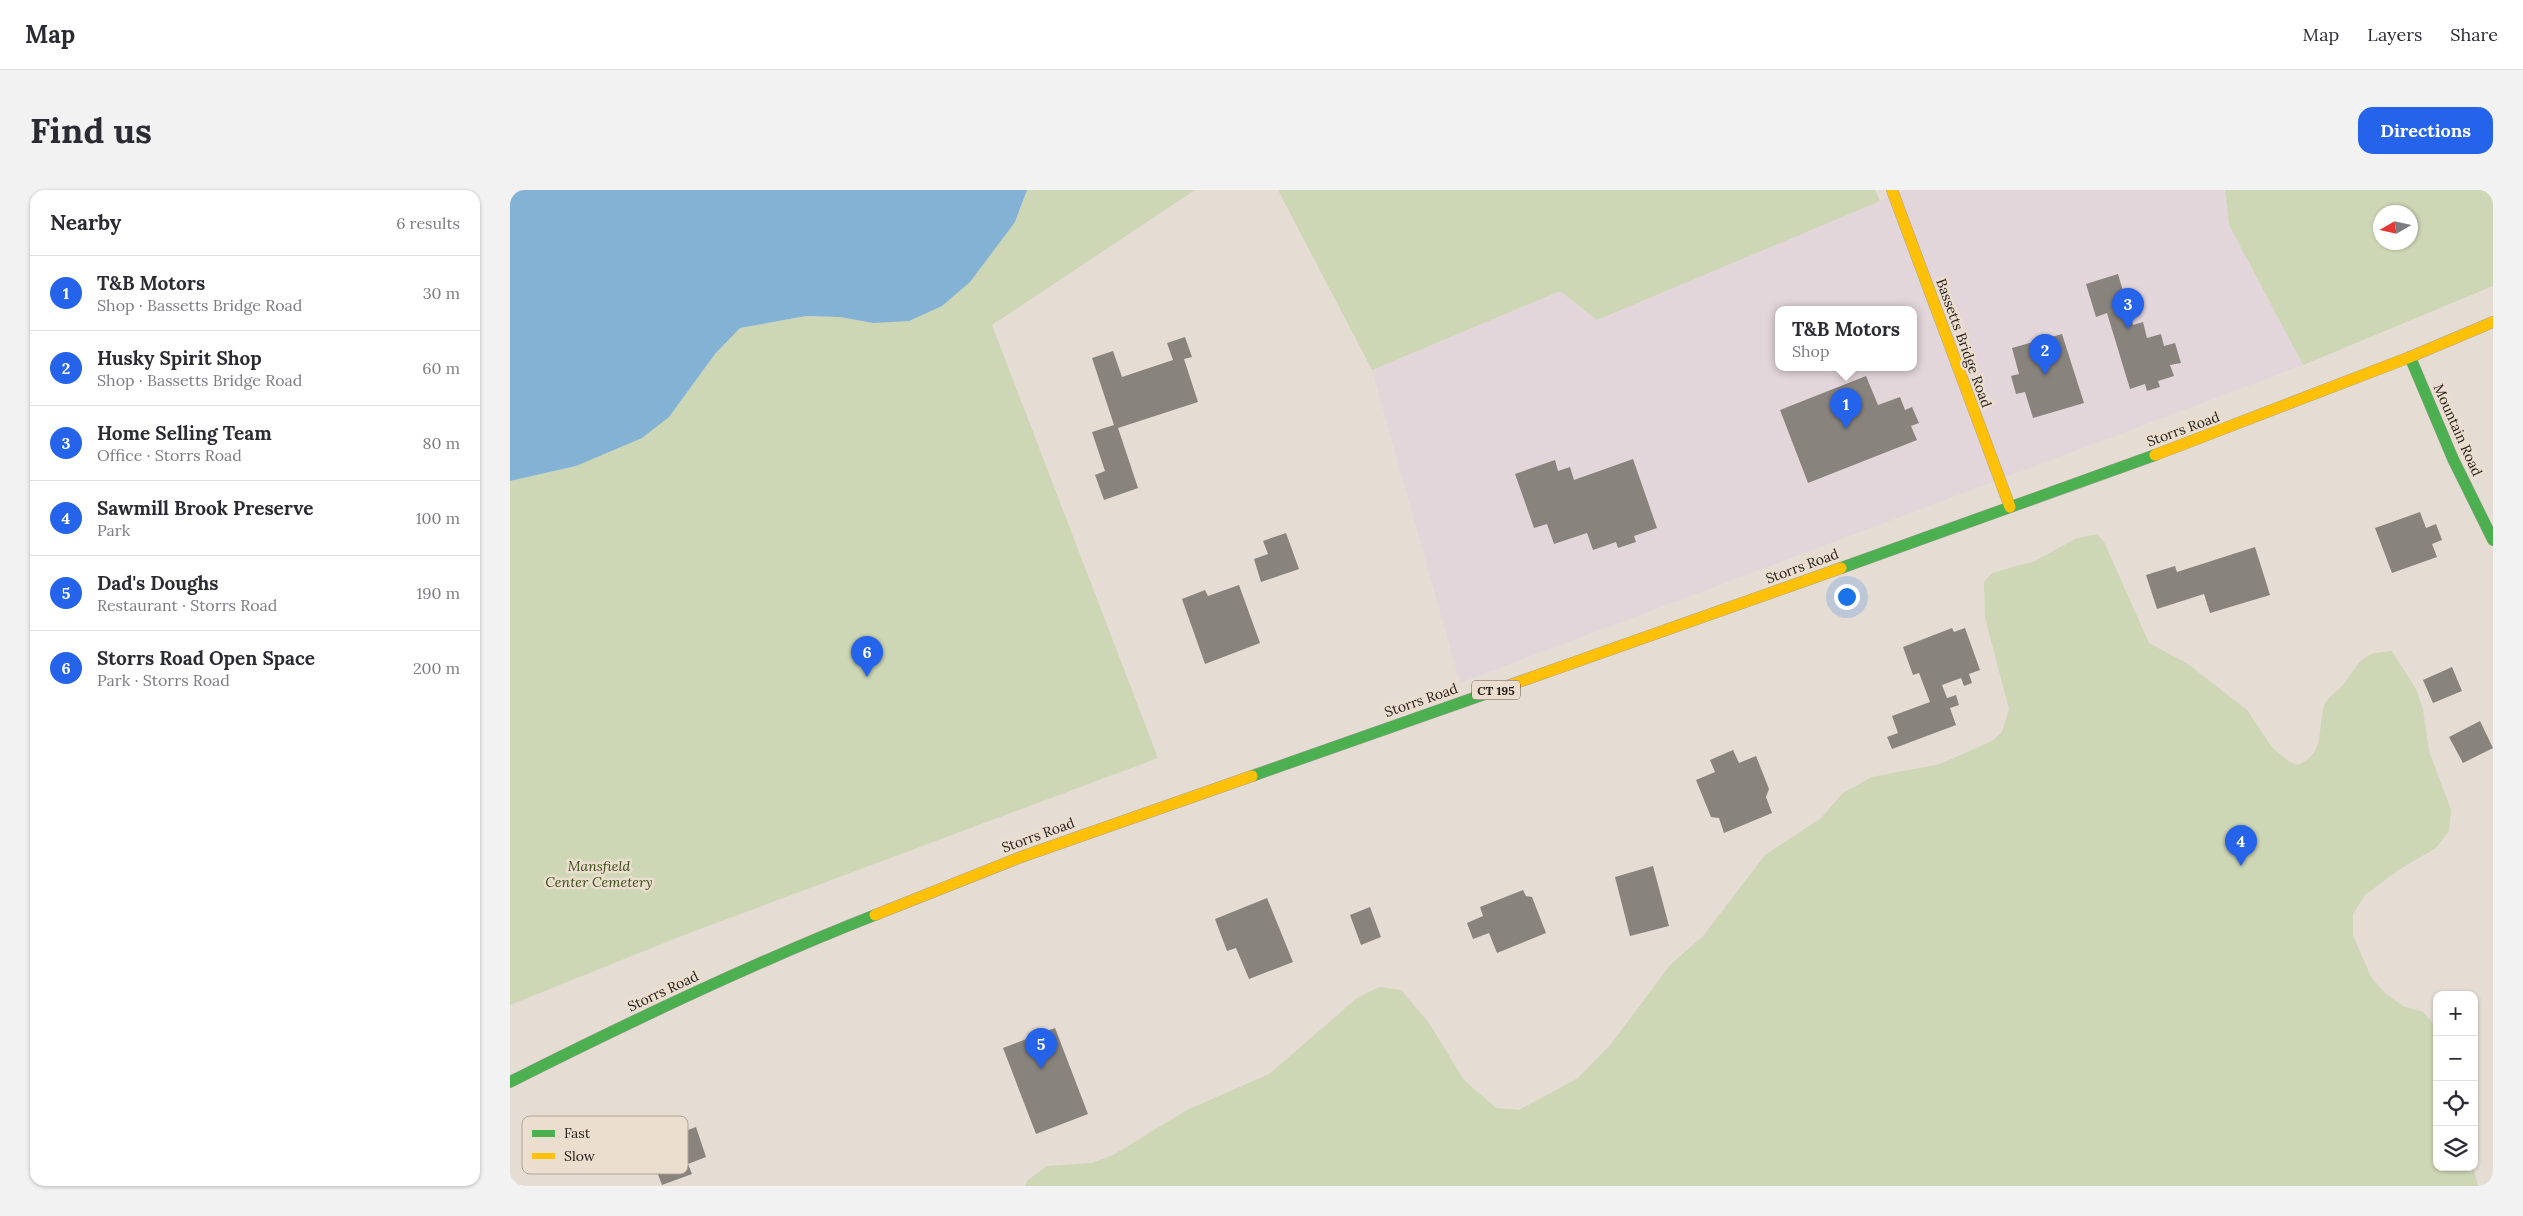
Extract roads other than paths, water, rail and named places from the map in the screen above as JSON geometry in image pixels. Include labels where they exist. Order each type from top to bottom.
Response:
[{"type":"main road","name":"Bassetts Bridge Road","points":[[1892,190],[2010,507]]},
{"type":"main road","name":"Storrs Road","points":[[510,1082],[589,1042],[793,947],[1021,857],[1711,615],[2198,440],[2410,358],[2493,322]]},
{"type":"main road","name":"Mountain Road","points":[[2410,358],[2453,459],[2493,540]]},
{"type":"water","points":[[510,190],[1027,190],[1015,222],[970,282],[942,306],[909,321],[873,323],[840,317],[806,316],[740,328],[715,354],[669,417],[642,438],[576,466],[510,481]]},
{"type":"place","name":"Home Selling Team","points":[[2128,329]]},
{"type":"place","name":"Husky Spirit Shop","points":[[2045,375]]},
{"type":"place","name":"T&B Motors","points":[[1846,429]]},
{"type":"place","name":"Storrs Road Open Space","points":[[867,677]]},
{"type":"place","name":"Sawmill Brook Preserve","points":[[2241,866]]},
{"type":"place","name":"Dad's Doughs","points":[[1041,1069]]},
{"type":"park label","name":"Mansfield Center Cemetery","points":[[599,874]]}]
